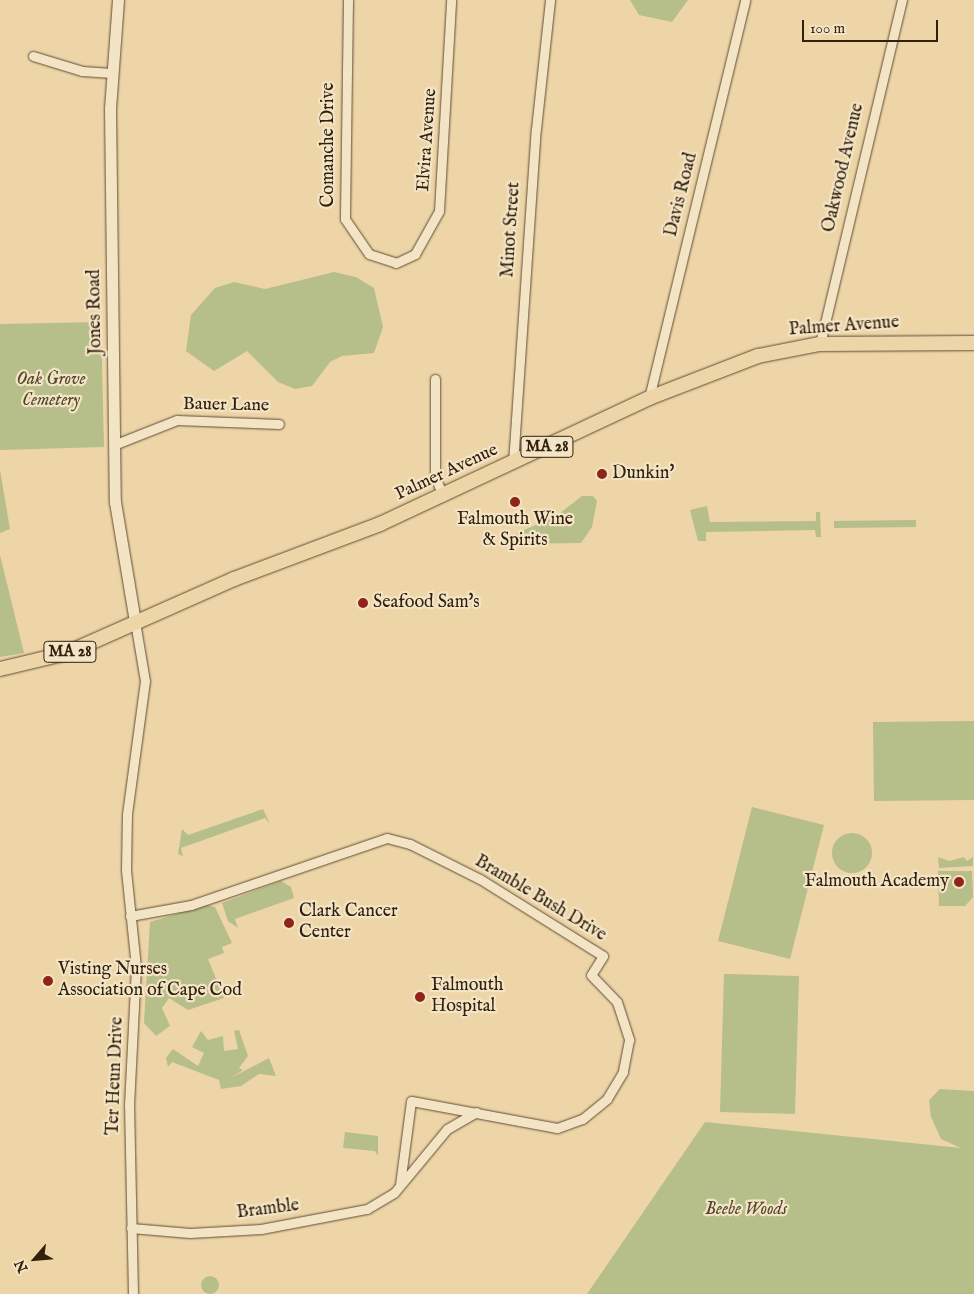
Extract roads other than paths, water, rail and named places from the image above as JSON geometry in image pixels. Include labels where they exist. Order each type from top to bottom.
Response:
[{"type":"highway","name":"Palmer Avenue","points":[[0,669],[67,653],[135,622],[442,497],[649,398],[758,356],[820,344],[974,343]]},
{"type":"main road","name":"Jones Road","points":[[118,0],[112,73],[118,532],[135,622]]},
{"type":"street","name":"Comanche Drive","points":[[348,0],[345,219],[369,254],[396,263]]},
{"type":"street","name":"Elvira Avenue","points":[[396,263],[414,254],[439,211],[451,0]]},
{"type":"street","name":"Minot Street","points":[[513,463],[536,129],[550,0]]},
{"type":"street","name":"Davis Road","points":[[649,398],[745,0]]},
{"type":"street","name":"Oakwood Avenue","points":[[820,344],[902,0]]},
{"type":"street","points":[[33,56],[82,71],[112,73]]},
{"type":"street","points":[[435,379],[435,476],[442,497]]},
{"type":"street","name":"Bauer Lane","points":[[116,444],[177,420],[279,424]]},
{"type":"street","name":"Ter Heun Drive","points":[[133,1294],[129,1105],[136,967],[130,916],[127,814],[145,681],[135,622]]},
{"type":"street","name":"Bramble Bush Drive","points":[[130,916],[191,905],[382,838],[410,844],[506,894],[603,956],[591,975],[618,1002],[629,1040],[623,1072],[607,1099],[582,1119],[557,1128],[411,1101],[400,1185]]},
{"type":"street","name":"Bramble","points":[[131,1228],[203,1233],[288,1226],[367,1209],[386,1200],[439,1137],[477,1112]]},
{"type":"place","name":"Dunkin'","points":[[602,474]]},
{"type":"place","name":"Falmouth Wine & Spirits","points":[[515,502]]},
{"type":"place","name":"Seafood Sam's","points":[[363,603]]},
{"type":"place","name":"Falmouth Academy","points":[[959,882]]},
{"type":"place","name":"Clark Cancer Center","points":[[289,923]]},
{"type":"place","name":"Visting Nurses Association of Cape Cod","points":[[48,981]]},
{"type":"place","name":"Falmouth Hospital","points":[[420,997]]},
{"type":"park label","name":"Oak Grove Cemetery","points":[[51,391]]},
{"type":"park label","name":"Beebe Woods","points":[[746,1210]]}]
